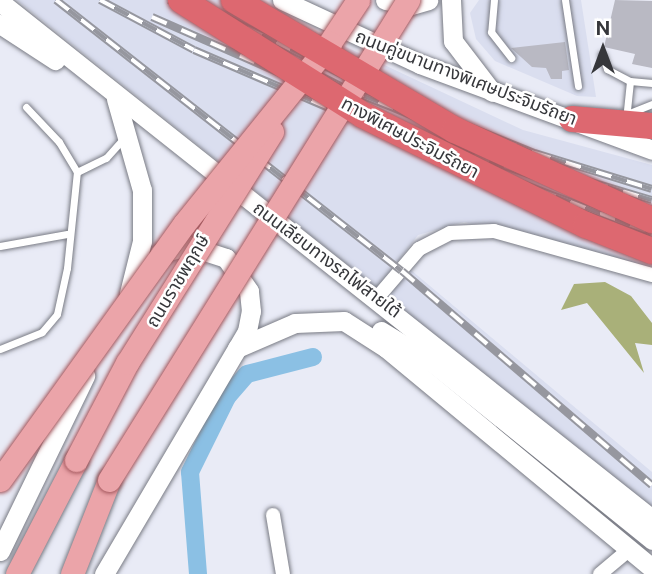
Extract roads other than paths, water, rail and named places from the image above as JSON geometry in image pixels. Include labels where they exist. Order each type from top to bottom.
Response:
[{"type":"highway","name":"ทางพิเศษประจิมรัถยา","points":[[180,0],[363,116],[586,225],[652,251]]},
{"type":"highway","name":"ทางพิเศษประจิมรัถยา","points":[[234,0],[455,130],[652,220]]},
{"type":"highway","points":[[572,119],[635,120]]},
{"type":"main road","name":"ถนนคู่ขนานทางพิเศษประจิมรัถยา","points":[[282,0],[492,92],[652,150]]},
{"type":"main road","name":"ถนนราชพฤกษ์","points":[[18,574],[76,460],[193,255],[358,0]]},
{"type":"main road","points":[[385,0],[428,0]]},
{"type":"main road","points":[[72,574],[109,481],[408,0]]},
{"type":"main road","points":[[451,0],[453,41],[492,92]]},
{"type":"main road","name":"ถนนเลียบทางรถไฟสายใต้","points":[[0,2],[114,97],[377,298],[652,519]]},
{"type":"main road","points":[[1,26],[99,84]]},
{"type":"main road","points":[[0,480],[191,214],[330,43]]},
{"type":"main road","name":"ถนนราชพฤกษ์","points":[[0,551],[45,451],[136,280],[142,190],[129,132],[114,97]]},
{"type":"main road","points":[[104,574],[247,331],[249,291],[226,258],[198,247],[169,248],[136,280]]},
{"type":"main road","points":[[321,257],[348,289],[433,363],[652,540]]},
{"type":"main road","points":[[237,348],[295,323],[344,321],[370,326],[433,363]]},
{"type":"main road","name":"ถนนเลียบทางรถไฟสายใต้","points":[[344,321],[386,348],[652,568]]},
{"type":"street","points":[[377,298],[419,249],[450,233],[494,231],[652,275]]},
{"type":"street","points":[[273,515],[283,574]]},
{"type":"street","points":[[600,574],[629,550]]},
{"type":"lane","points":[[494,0],[491,32],[511,58]]},
{"type":"lane","points":[[565,0],[578,86]]},
{"type":"lane","points":[[602,55],[607,69],[630,81],[652,83]]},
{"type":"lane","points":[[630,81],[635,120]]},
{"type":"lane","points":[[635,120],[652,104]]},
{"type":"lane","points":[[0,349],[42,332],[57,314],[77,172],[60,142],[26,107]]},
{"type":"lane","points":[[77,172],[106,158],[129,132]]},
{"type":"lane","points":[[0,246],[67,234]]},
{"type":"waterway","points":[[198,574],[190,472],[227,397],[247,374],[313,357]]},
{"type":"railway","points":[[56,0],[402,271],[652,485]]},
{"type":"railway","points":[[100,0],[194,50],[361,122],[652,233]]},
{"type":"railway","points":[[169,0],[349,90],[531,164],[652,200]]},
{"type":"railway","points":[[190,0],[353,80],[535,153],[652,189]]},
{"type":"railway","points":[[152,17],[444,145],[652,217]]}]
